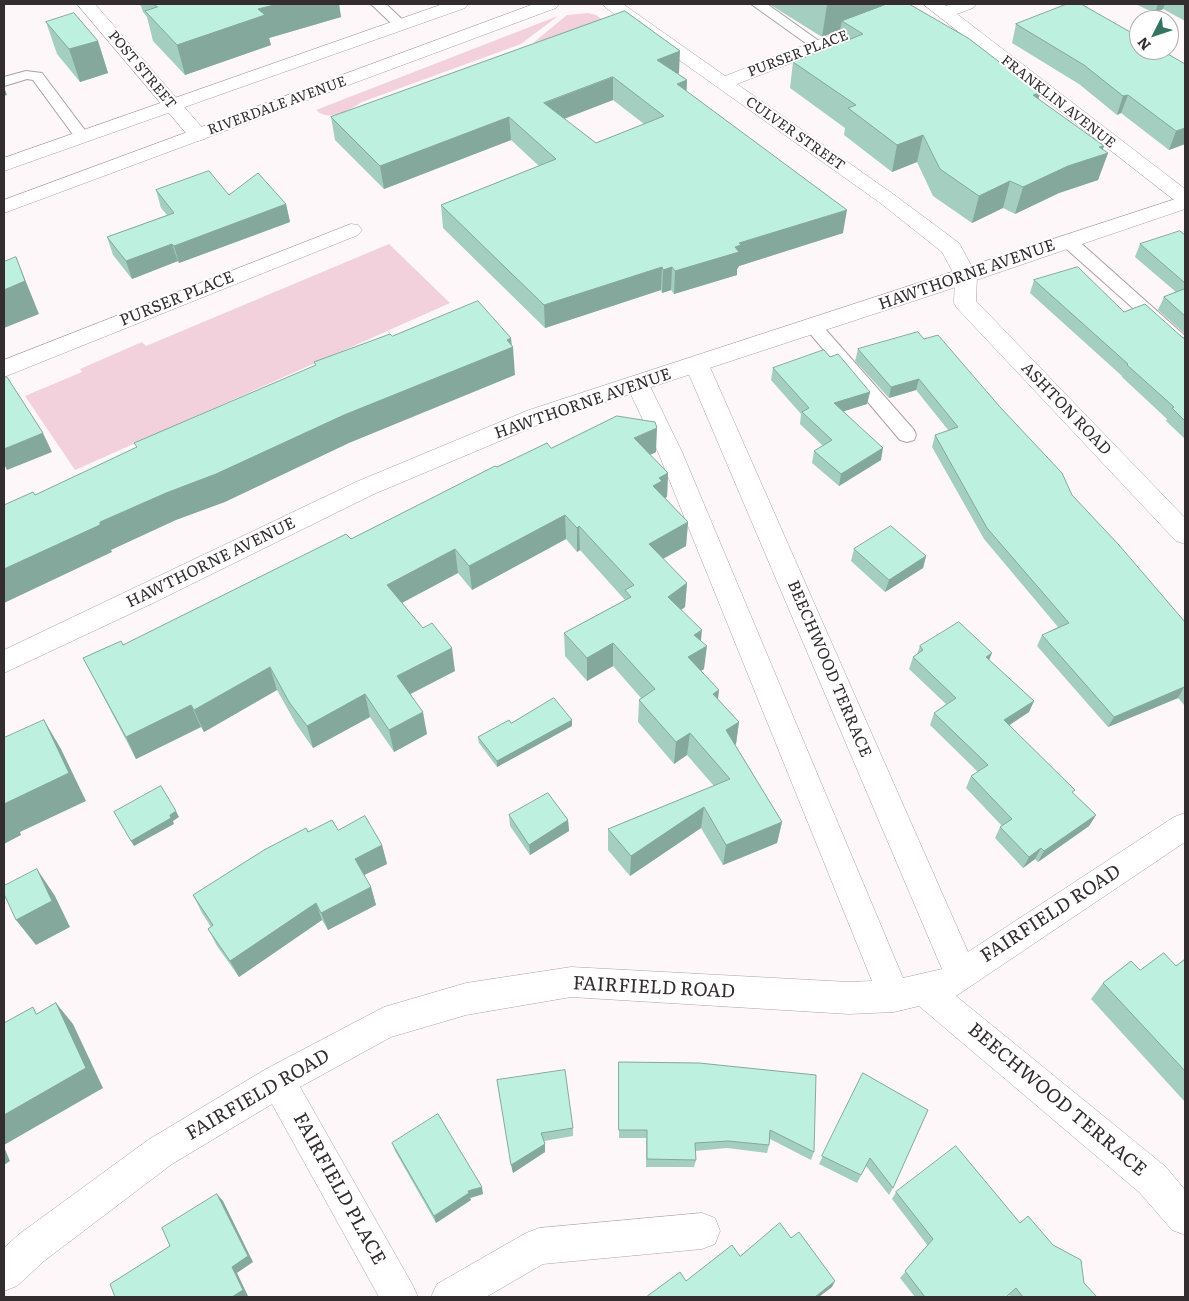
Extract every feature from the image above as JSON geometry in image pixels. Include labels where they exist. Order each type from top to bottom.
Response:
[{"type":"street","name":"POST STREET","points":[[86,4],[198,135]]},
{"type":"street","points":[[4,165],[459,4]]},
{"type":"street","name":"RIVERDALE AVENUE","points":[[4,207],[550,4]]},
{"type":"street","name":"CULVER STREET","points":[[612,4],[886,198],[951,248],[966,276]]},
{"type":"street","points":[[930,8],[967,4]]},
{"type":"street","name":"FRANKLIN AVENUE","points":[[930,8],[1185,200]]},
{"type":"street","name":"PURSER PLACE","points":[[723,83],[889,19]]},
{"type":"street","name":"HAWTHORNE AVENUE","points":[[4,662],[365,488],[537,416],[966,276],[1185,200]]},
{"type":"street","name":"PURSER PLACE","points":[[4,369],[351,230]]},
{"type":"street","name":"ASHTON ROAD","points":[[966,276],[965,303],[1185,534]]},
{"type":"street","name":"BEECHWOOD TERRACE","points":[[697,365],[961,974]]},
{"type":"street","name":"BEECHWOOD TERRACE","points":[[638,384],[678,470],[909,993],[1153,1180],[1185,1217]]},
{"type":"street","name":"FAIRFIELD ROAD","points":[[4,1273],[31,1248],[160,1152],[278,1081],[384,1024],[466,999],[571,982],[850,998],[909,993],[947,984],[1185,826]]},
{"type":"street","name":"FAIRFIELD PLACE","points":[[278,1081],[399,1297]]},
{"type":"street","points":[[450,1297],[539,1246],[702,1231]]},
{"type":"lane","points":[[378,4],[400,24]]},
{"type":"lane","points":[[758,4],[820,46]]},
{"type":"lane","points":[[4,82],[26,75],[37,76],[82,137]]},
{"type":"lane","points":[[1068,241],[1185,345]]},
{"type":"lane","points":[[813,326],[907,435]]},
{"type":"shaded area","points":[[588,13],[596,15],[607,23],[533,43],[567,15]]},
{"type":"shaded area","points":[[558,16],[521,44],[362,102],[339,114],[321,114],[316,110]]},
{"type":"shaded area","points":[[389,244],[450,303],[75,470],[25,396],[82,372],[80,369],[142,342],[146,346]]},
{"type":"building","points":[[154,4],[278,4],[258,9],[265,15],[177,45],[145,11],[157,7]]},
{"type":"building","points":[[887,4],[909,4],[968,38],[1040,93],[1033,95],[1104,146],[1099,147],[1108,153],[1068,166],[1023,187],[1010,181],[979,196],[940,169],[923,135],[897,145],[848,108],[856,105],[793,62],[863,34],[842,21]]},
{"type":"building","points":[[1067,4],[1081,4],[1129,31],[1129,60],[1178,60],[1185,64],[1185,128],[1176,131],[1128,95],[1123,96],[1084,65],[1016,24]]},
{"type":"building","points":[[625,11],[680,51],[657,60],[687,80],[677,84],[847,210],[739,243],[741,245],[735,247],[739,252],[675,271],[672,267],[663,270],[662,267],[544,305],[441,205],[556,159],[509,117],[380,166],[331,117]],"holes":[[[613,77],[664,116],[596,143],[544,103]]]},
{"type":"building","points":[[74,13],[98,41],[69,49],[46,22]]},
{"type":"building","points":[[209,171],[229,195],[258,173],[286,204],[174,246],[172,244],[126,261],[107,237],[174,213],[156,190]]},
{"type":"building","points":[[1180,231],[1185,235],[1185,283],[1140,244]]},
{"type":"building","points":[[16,257],[25,281],[4,290],[4,262]]},
{"type":"building","points":[[1078,267],[1124,312],[1145,304],[1185,338],[1185,421],[1172,408],[1174,407],[1128,364],[1034,280]]},
{"type":"building","points":[[1185,289],[1185,316],[1164,297]]},
{"type":"building","points":[[478,301],[511,338],[507,340],[513,347],[344,415],[216,474],[166,493],[100,522],[100,525],[4,569],[4,505],[33,492],[35,495],[137,447],[134,443],[316,365],[314,362],[390,334],[392,336]]},
{"type":"building","points":[[918,332],[924,339],[938,335],[1000,407],[1062,473],[1072,495],[1119,545],[1185,622],[1185,688],[1114,717],[1042,635],[1069,623],[987,528],[935,435],[958,427],[919,379],[891,387],[858,349]]},
{"type":"building","points":[[824,350],[830,357],[838,354],[870,392],[834,403],[883,448],[841,474],[814,451],[832,440],[802,412],[809,408],[773,368]]},
{"type":"building","points":[[7,377],[43,433],[4,449],[4,378]]},
{"type":"building","points":[[617,416],[655,422],[657,428],[634,438],[668,473],[659,478],[662,481],[653,486],[688,522],[649,544],[687,583],[668,597],[702,630],[694,635],[707,646],[688,657],[719,690],[713,694],[739,722],[726,730],[782,822],[726,845],[704,807],[631,856],[608,829],[730,779],[690,733],[676,742],[639,700],[655,689],[613,643],[587,658],[564,633],[631,597],[625,590],[634,585],[579,526],[577,528],[565,515],[469,566],[455,549],[387,585],[423,628],[432,623],[452,648],[397,676],[423,712],[389,730],[365,694],[307,726],[289,702],[270,667],[194,710],[191,705],[126,737],[83,658],[121,641],[123,645],[346,534],[351,539],[495,466],[497,467],[547,443],[551,448]]},
{"type":"building","points":[[891,526],[926,556],[889,580],[854,549]]},
{"type":"building","points":[[959,622],[992,653],[986,657],[1034,701],[1004,720],[1075,790],[1072,792],[1096,815],[1044,851],[1041,848],[1029,857],[1000,827],[1012,819],[971,776],[988,765],[934,713],[956,698],[913,657],[923,650],[920,646]]},
{"type":"building","points":[[554,698],[572,720],[497,761],[478,737],[509,720],[511,723]]},
{"type":"building","points":[[44,720],[69,773],[4,804],[4,738]]},
{"type":"building","points":[[161,786],[176,811],[170,815],[171,818],[131,841],[114,812]]},
{"type":"building","points":[[548,793],[568,820],[529,845],[509,815]]},
{"type":"building","points":[[365,816],[382,845],[355,859],[371,887],[321,913],[316,903],[230,961],[208,929],[213,925],[193,895],[264,850],[306,828],[308,832],[332,820],[338,830]]},
{"type":"building","points":[[37,869],[52,901],[16,920],[4,894],[4,886]]},
{"type":"building","points":[[1164,953],[1176,966],[1185,959],[1185,1071],[1103,983],[1131,961],[1140,970]]},
{"type":"building","points":[[56,1003],[86,1068],[4,1115],[4,1023],[33,1007],[36,1014]]},
{"type":"building","points":[[619,1062],[699,1063],[816,1075],[814,1152],[770,1130],[769,1145],[728,1141],[695,1143],[696,1160],[647,1159],[647,1130],[619,1130]]},
{"type":"building","points":[[565,1070],[573,1128],[541,1133],[545,1144],[511,1165],[497,1080]]},
{"type":"building","points":[[863,1073],[928,1110],[893,1188],[870,1158],[861,1175],[822,1156]]},
{"type":"building","points":[[438,1114],[482,1187],[468,1191],[469,1193],[434,1216],[392,1143]]},
{"type":"building","points":[[956,1146],[1020,1223],[1028,1216],[1053,1245],[1081,1260],[1084,1283],[1097,1297],[1023,1297],[1016,1288],[1006,1297],[925,1297],[905,1271],[933,1239],[896,1192]]},
{"type":"building","points":[[217,1194],[248,1256],[232,1267],[243,1290],[232,1297],[115,1297],[110,1284],[170,1246],[162,1228]]},
{"type":"building","points":[[780,1223],[791,1238],[799,1232],[835,1281],[815,1297],[646,1297],[680,1272],[686,1281],[732,1245],[740,1256]]}]
